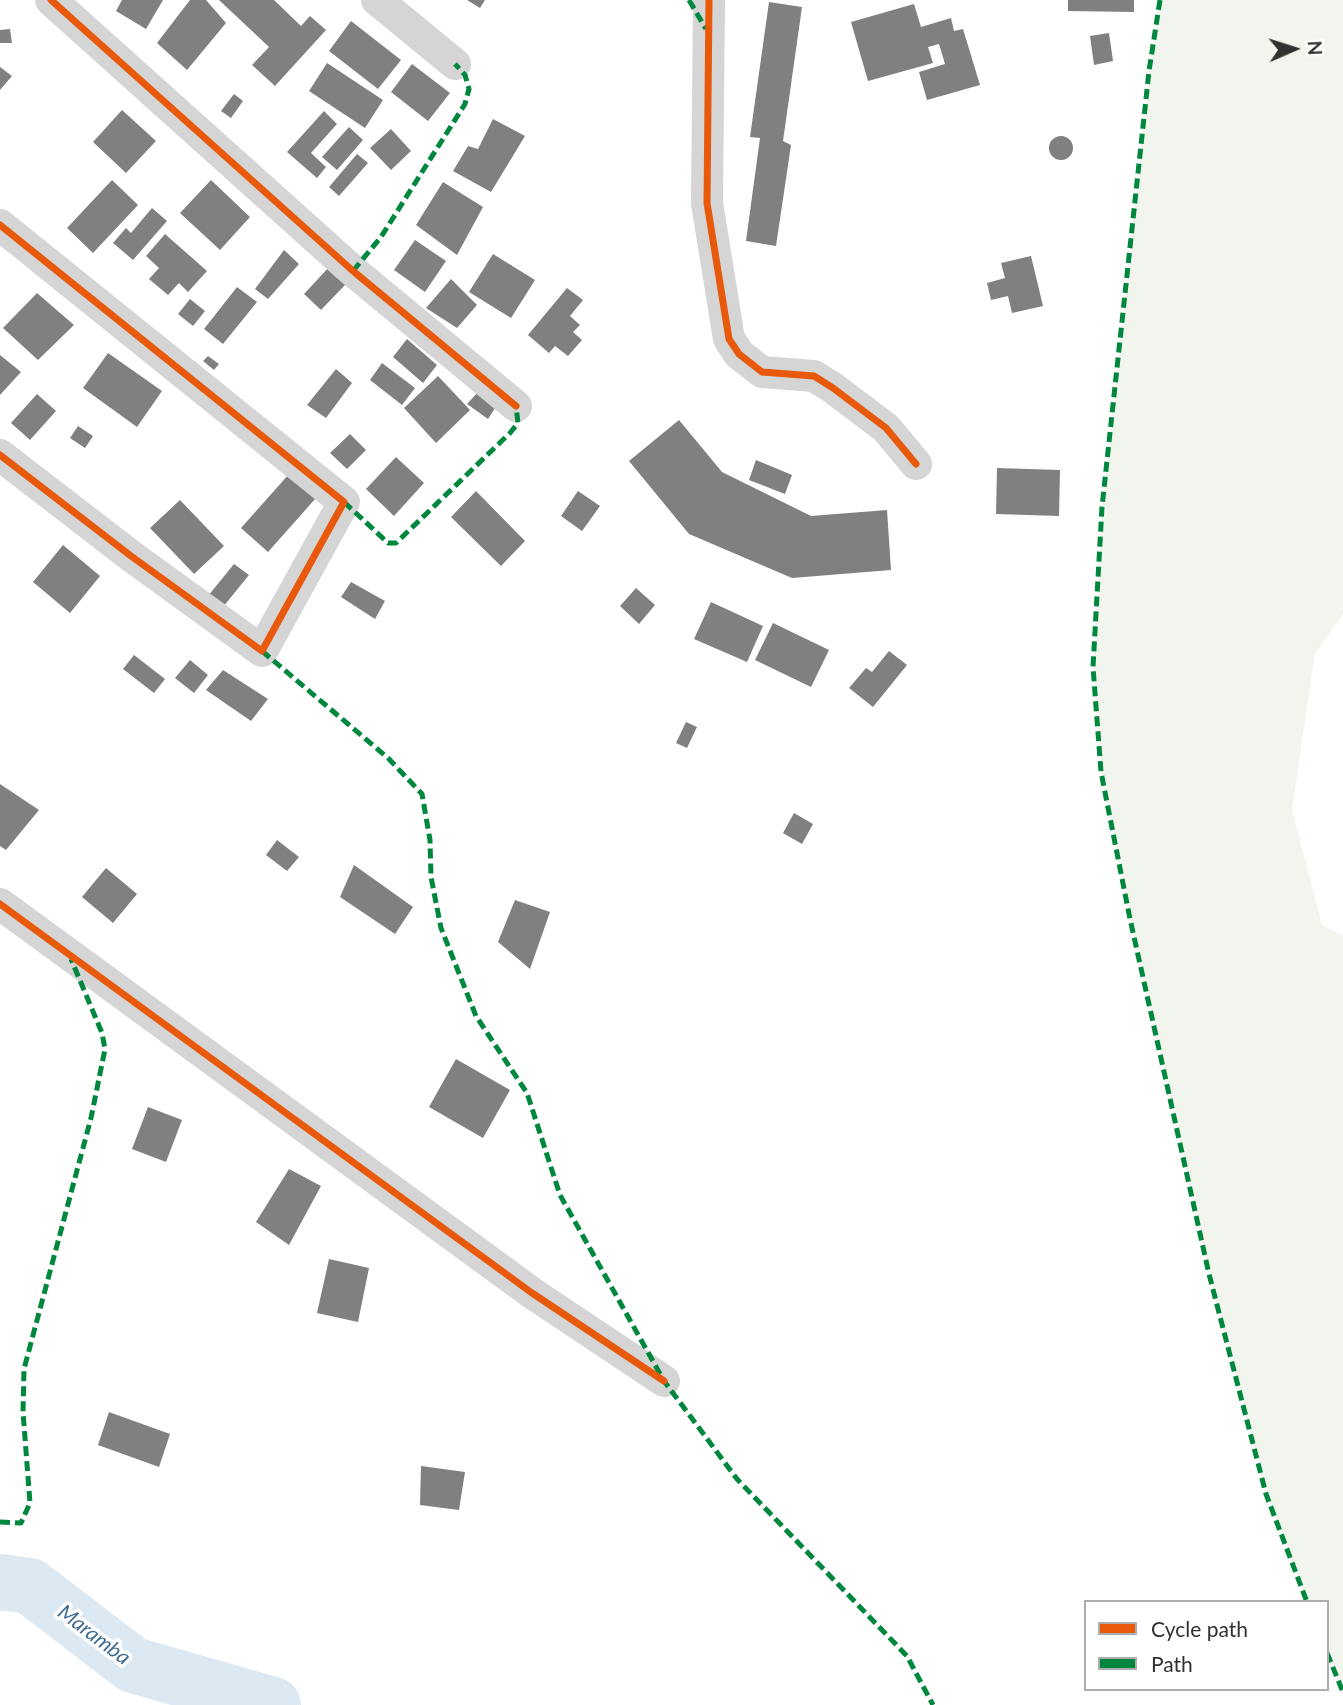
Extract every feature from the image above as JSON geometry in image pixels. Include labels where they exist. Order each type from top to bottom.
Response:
[{"type":"street","points":[[51,0],[354,271],[516,406]]},
{"type":"street","points":[[377,0],[455,64]]},
{"type":"street","points":[[709,0],[706,203],[729,339],[739,354],[762,372],[814,376],[833,388],[886,428],[916,464]]},
{"type":"street","points":[[0,225],[344,502],[262,651],[0,455]]},
{"type":"street","points":[[0,904],[532,1293],[664,1381]]},
{"type":"shaded area","points":[[1160,0],[1343,0],[1343,614],[1315,653],[1292,810],[1322,925],[1343,935],[1343,1692],[1329,1658],[1329,1600],[1306,1600],[1266,1494],[1209,1274],[1130,919],[1101,772],[1093,667],[1102,507],[1149,71]]},
{"type":"building","points":[[122,0],[163,0],[146,29],[116,11]]},
{"type":"building","points":[[190,0],[206,0],[226,23],[187,70],[157,43]]},
{"type":"building","points":[[219,0],[274,0],[301,26],[310,16],[326,30],[275,86],[252,65],[269,47]]},
{"type":"building","points":[[467,0],[485,0],[480,8]]},
{"type":"building","points":[[1068,0],[1134,0],[1134,12],[1068,11]]},
{"type":"building","points":[[769,2],[802,7],[783,141],[791,145],[776,246],[746,241],[760,138],[750,137]]},
{"type":"building","points":[[914,4],[921,27],[951,18],[954,31],[963,29],[980,85],[927,100],[919,72],[945,64],[939,44],[928,47],[933,63],[868,81],[851,22]]},
{"type":"building","points":[[351,21],[401,60],[378,89],[329,51]]},
{"type":"building","points":[[10,29],[12,43],[0,43],[0,30]]},
{"type":"building","points":[[1109,33],[1113,61],[1094,65],[1090,36]]},
{"type":"building","points":[[327,63],[383,100],[365,128],[309,91]]},
{"type":"building","points":[[412,64],[450,93],[428,121],[391,92]]},
{"type":"building","points":[[0,67],[12,76],[0,90]]},
{"type":"building","points":[[234,94],[243,101],[231,118],[221,111]]},
{"type":"building","points":[[122,110],[156,141],[126,173],[93,142]]},
{"type":"building","points":[[324,111],[337,124],[311,153],[326,167],[317,178],[287,152]]},
{"type":"building","points":[[493,119],[525,136],[491,192],[453,171],[468,146],[478,149]]},
{"type":"building","points":[[349,127],[363,140],[337,170],[322,157]]},
{"type":"building","points":[[391,129],[411,151],[391,170],[370,148]]},
{"type":"building","points":[[1061,136],[1072,143],[1073,148],[1066,159],[1061,160],[1050,153],[1049,148],[1056,137]]},
{"type":"building","points":[[357,154],[368,163],[339,196],[329,187]]},
{"type":"building","points":[[112,180],[138,205],[93,253],[67,228]]},
{"type":"building","points":[[211,180],[250,217],[220,250],[180,213]]},
{"type":"building","points":[[443,182],[483,207],[457,255],[416,225]]},
{"type":"building","points":[[152,208],[167,221],[133,260],[113,243],[126,228],[131,233]]},
{"type":"building","points":[[165,234],[207,271],[188,292],[179,283],[168,295],[149,279],[159,268],[146,256]]},
{"type":"building","points":[[415,240],[446,261],[425,292],[394,270]]},
{"type":"building","points":[[284,250],[299,264],[268,299],[255,289]]},
{"type":"building","points":[[493,254],[535,280],[511,318],[469,292]]},
{"type":"building","points":[[1031,256],[1043,306],[1012,313],[1008,296],[991,300],[987,283],[1005,278],[1001,263]]},
{"type":"building","points":[[329,267],[346,284],[321,310],[304,294]]},
{"type":"building","points":[[451,279],[477,305],[457,328],[426,308]]},
{"type":"building","points":[[237,287],[257,302],[223,344],[204,329]]},
{"type":"building","points":[[567,288],[583,300],[570,316],[580,325],[573,332],[582,340],[568,356],[555,346],[549,353],[528,335]]},
{"type":"building","points":[[37,293],[74,325],[38,360],[3,328]]},
{"type":"building","points":[[190,299],[205,311],[193,326],[178,314]]},
{"type":"building","points":[[407,339],[437,365],[423,383],[393,357]]},
{"type":"building","points":[[108,353],[162,391],[137,427],[83,388]]},
{"type":"building","points":[[0,355],[21,372],[0,395]]},
{"type":"building","points":[[208,356],[219,364],[214,370],[203,361]]},
{"type":"building","points":[[382,363],[415,388],[402,405],[370,380]]},
{"type":"building","points":[[336,369],[352,383],[326,418],[307,405]]},
{"type":"building","points":[[438,376],[470,410],[436,443],[404,408]]},
{"type":"building","points":[[479,391],[497,405],[488,419],[467,404]]},
{"type":"building","points":[[37,394],[56,411],[30,440],[11,423]]},
{"type":"building","points":[[679,420],[722,472],[811,516],[887,510],[891,570],[792,578],[689,534],[629,461]]},
{"type":"building","points":[[78,426],[93,436],[85,448],[70,438]]},
{"type":"building","points":[[350,434],[366,450],[347,469],[330,453]]},
{"type":"building","points":[[396,457],[424,483],[394,516],[366,489]]},
{"type":"building","points":[[756,460],[792,475],[785,494],[749,480]]},
{"type":"building","points":[[997,468],[1060,470],[1059,516],[996,514]]},
{"type":"building","points":[[289,474],[316,498],[268,552],[241,528]]},
{"type":"building","points":[[476,491],[525,541],[501,566],[451,517]]},
{"type":"building","points":[[578,491],[600,506],[582,531],[561,516]]},
{"type":"building","points":[[180,500],[224,546],[194,574],[150,528]]},
{"type":"building","points":[[63,545],[100,576],[70,613],[33,582]]},
{"type":"building","points":[[234,564],[249,575],[223,607],[208,596]]},
{"type":"building","points":[[351,582],[385,601],[375,619],[341,597]]},
{"type":"building","points":[[636,588],[655,605],[639,624],[620,606]]},
{"type":"building","points":[[711,602],[763,626],[747,662],[694,639]]},
{"type":"building","points":[[773,623],[829,650],[811,687],[755,660]]},
{"type":"building","points":[[889,651],[907,665],[873,707],[849,688],[866,668],[872,672]]},
{"type":"building","points":[[134,655],[165,679],[154,693],[123,669]]},
{"type":"building","points":[[190,660],[208,675],[194,693],[175,678]]},
{"type":"building","points":[[223,670],[268,699],[251,721],[206,690]]},
{"type":"building","points":[[686,722],[697,727],[687,748],[676,743]]},
{"type":"building","points":[[0,784],[39,810],[6,850],[0,846]]},
{"type":"building","points":[[794,813],[813,824],[802,844],[783,833]]},
{"type":"building","points":[[277,840],[299,857],[287,871],[266,855]]},
{"type":"building","points":[[354,865],[413,907],[395,934],[340,897]]},
{"type":"building","points":[[106,868],[137,894],[113,923],[82,897]]},
{"type":"building","points":[[515,900],[550,912],[530,969],[498,942]]},
{"type":"building","points":[[456,1059],[510,1090],[483,1138],[429,1107]]},
{"type":"building","points":[[148,1107],[182,1120],[166,1162],[132,1149]]},
{"type":"building","points":[[289,1169],[321,1186],[289,1245],[256,1222]]},
{"type":"building","points":[[329,1259],[369,1268],[358,1322],[317,1313]]},
{"type":"building","points":[[109,1412],[170,1434],[159,1467],[98,1445]]},
{"type":"building","points":[[421,1466],[465,1472],[459,1510],[420,1505]]},
{"type":"waterway","name":"Maramba","points":[[0,1582],[30,1586],[133,1665],[273,1705]]},
{"type":"marked path","points":[[689,0],[706,29]]},
{"type":"marked path","points":[[1160,0],[1149,71],[1102,507],[1093,667],[1101,772],[1130,919],[1209,1274],[1266,1494],[1306,1600]]},
{"type":"marked path","points":[[353,271],[381,237],[465,104],[469,89],[465,75],[455,64]]},
{"type":"marked path","points":[[344,502],[388,543],[396,543],[510,433],[518,423],[516,406]]},
{"type":"marked path","points":[[262,651],[388,758],[422,794],[430,840],[431,877],[441,928],[476,1016],[527,1093],[560,1195],[664,1381],[737,1479],[907,1656],[933,1705]]},
{"type":"marked path","points":[[0,1522],[21,1523],[30,1503],[23,1412],[24,1369],[91,1118],[105,1049],[102,1033],[71,959]]},
{"type":"marked path","points":[[1329,1658],[1343,1692]]},
{"type":"cycle path","points":[[51,0],[353,271],[516,406]]},
{"type":"cycle path","points":[[709,0],[707,203],[729,339],[739,354],[762,372],[814,376],[833,388],[886,428],[916,464]]},
{"type":"cycle path","points":[[0,225],[344,502],[262,651],[131,556],[0,455]]},
{"type":"cycle path","points":[[0,904],[532,1293],[664,1381]]}]
